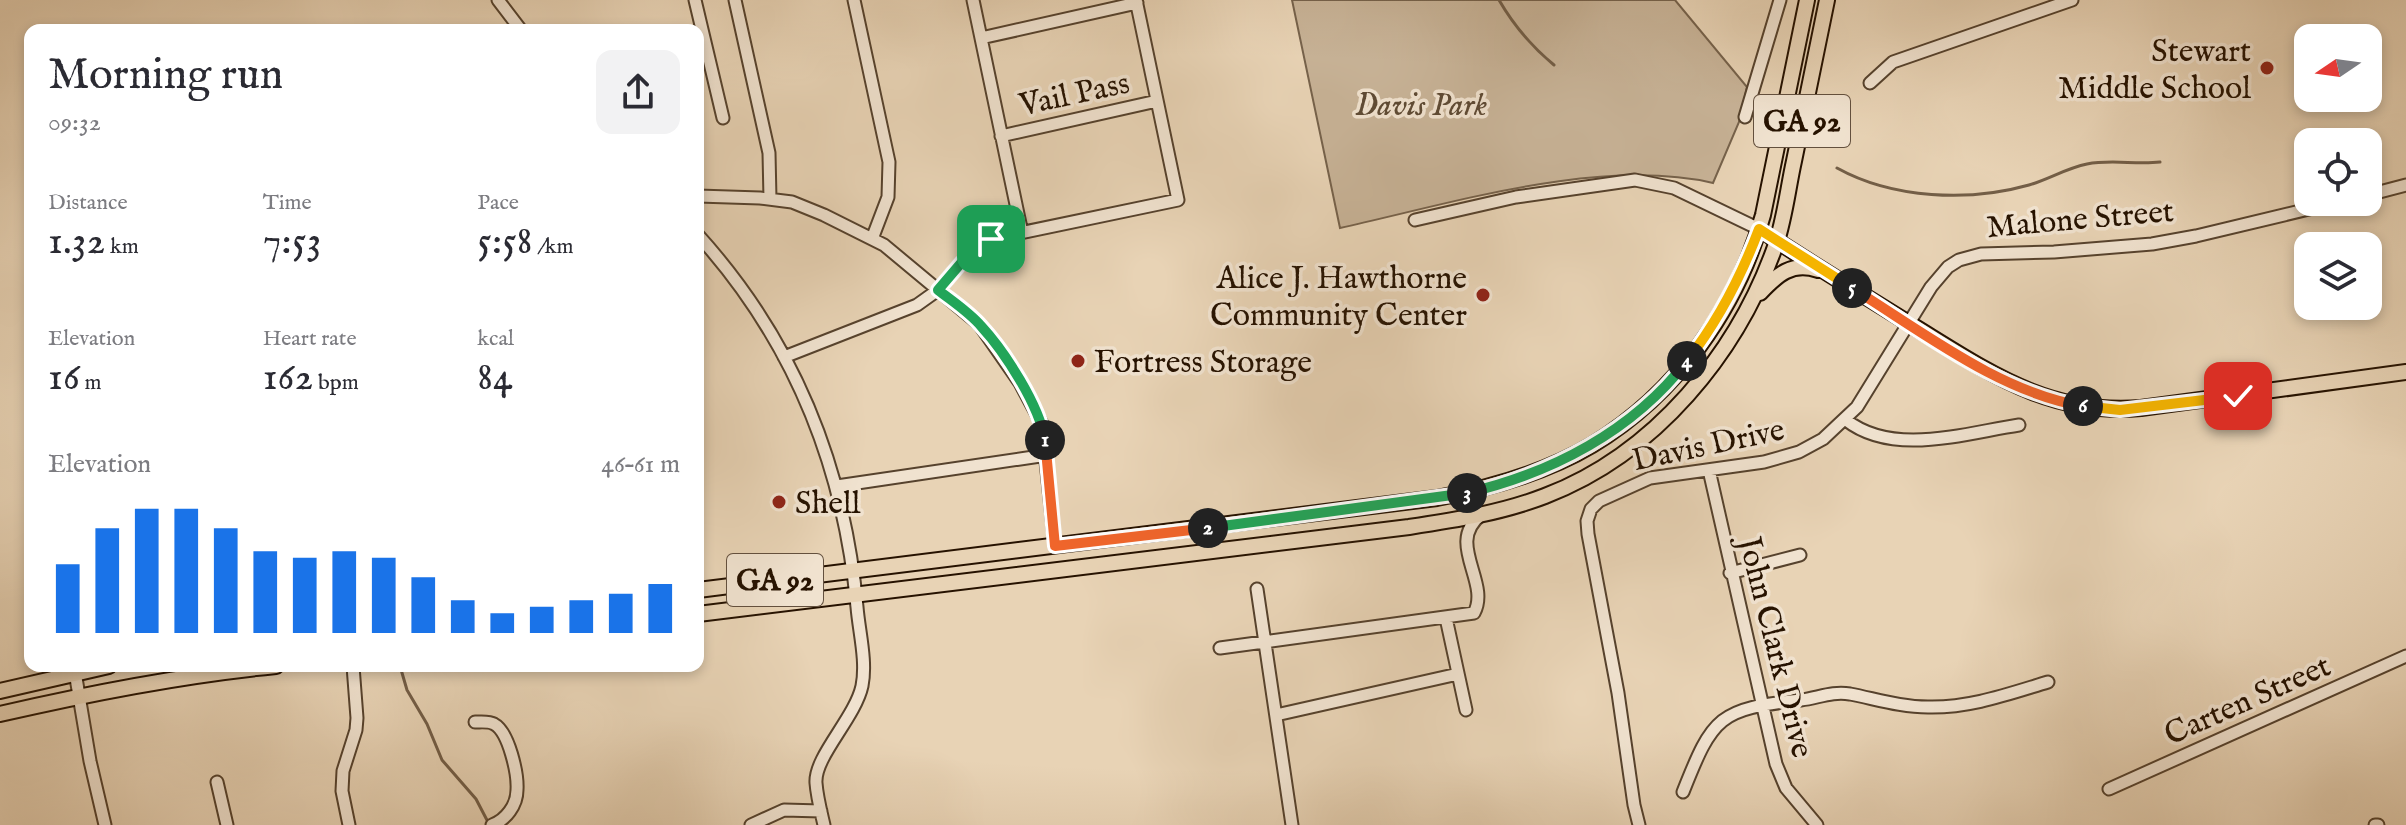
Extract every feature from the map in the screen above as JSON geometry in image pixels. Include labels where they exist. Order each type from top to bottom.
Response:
[{"type":"main road","name":"GA 92","points":[[704,589],[1437,498],[1498,485],[1590,446],[1631,418],[1684,366],[1727,302],[1759,229],[1807,0]]},
{"type":"main road","name":"GA 92","points":[[704,613],[1443,522],[1548,495],[1607,464],[1656,427],[1695,387],[1752,301],[1777,241],[1827,0]]},
{"type":"main road","points":[[1759,229],[2020,389],[2062,403],[2104,409],[2141,408],[2406,372]]},
{"type":"main road","points":[[1752,301],[1787,269],[1810,267],[1828,274]]},
{"type":"main road","points":[[0,691],[75,672]]},
{"type":"main road","points":[[0,714],[79,696],[226,672]]},
{"type":"street","points":[[498,0],[516,24]]},
{"type":"street","points":[[695,0],[701,24]]},
{"type":"street","points":[[735,0],[769,153],[770,199]]},
{"type":"street","points":[[854,0],[889,162],[888,197],[872,239]]},
{"type":"street","points":[[973,0],[1022,233]]},
{"type":"street","points":[[1745,117],[1780,0]]},
{"type":"street","points":[[1870,83],[1893,62],[2072,0]]},
{"type":"street","points":[[784,357],[917,305],[938,290],[962,262],[991,239],[1178,200],[1136,1],[981,38]]},
{"type":"street","points":[[704,38],[723,118]]},
{"type":"street","name":"Vail Pass","points":[[1001,136],[1157,101]]},
{"type":"street","points":[[1415,220],[1516,197],[1635,180],[1674,188],[1759,229]]},
{"type":"street","points":[[2382,191],[2406,185]]},
{"type":"street","points":[[704,196],[792,202],[872,239],[884,245],[979,324],[993,340],[1042,424],[1055,546]]},
{"type":"street","name":"Malone Street","points":[[1908,323],[1941,273],[1959,260],[1973,255],[2094,250],[2152,244],[2294,213]]},
{"type":"street","points":[[704,242],[742,287],[784,357],[820,432],[837,486],[853,571],[863,667],[862,686],[843,729],[819,765],[815,781],[824,825]]},
{"type":"street","name":"Davis Drive","points":[[1639,825],[1587,521],[1591,509],[1599,501],[1642,481],[1662,475],[1764,462],[1799,452],[1823,439],[1846,420],[1871,386],[1908,323]]},
{"type":"street","points":[[1846,420],[1869,433],[1896,441],[2019,425]]},
{"type":"street","points":[[837,486],[1047,455]]},
{"type":"street","name":"John Clark Drive","points":[[1709,470],[1730,573],[1776,764],[1786,788],[1817,825]]},
{"type":"street","points":[[1466,536],[1472,521],[1481,514]]},
{"type":"street","points":[[1220,648],[1474,613],[1478,602],[1466,536],[1459,528],[1443,522]]},
{"type":"street","points":[[1730,573],[1800,555]]},
{"type":"street","points":[[1257,589],[1292,825]]},
{"type":"street","points":[[1446,618],[1466,710]]},
{"type":"street","name":"Carten Street","points":[[2109,789],[2406,656]]},
{"type":"street","points":[[75,672],[90,761],[105,825]]},
{"type":"street","points":[[349,825],[342,791],[343,771],[356,730],[353,672]]},
{"type":"street","points":[[1276,715],[1458,674]]},
{"type":"street","points":[[1683,792],[1708,735],[1720,721],[1761,704],[1806,699],[1826,693],[1847,694],[1902,706],[1962,707],[2048,682]]},
{"type":"street","points":[[475,722],[492,722],[502,730],[513,763],[517,791],[512,809],[500,822],[492,825]]},
{"type":"street","points":[[217,782],[227,825]]},
{"type":"street","points":[[751,825],[784,810],[821,811]]},
{"type":"green space","name":"Davis Park","points":[[1292,0],[1675,0],[1747,87],[1739,122],[1713,183],[1669,176],[1575,179],[1478,196],[1340,228]]},
{"type":"waterway","points":[[1499,0],[1524,35],[1554,65]]},
{"type":"waterway","points":[[1837,168],[1882,186],[1957,195],[1982,194],[2029,185],[2087,164],[2160,162]]},
{"type":"waterway","points":[[402,672],[407,690],[427,724],[442,760],[476,799],[489,824]]},
{"type":"place","name":"Stewart Middle School","points":[[2267,68]]},
{"type":"place","name":"Alice J. Hawthorne Community Center","points":[[1483,295]]},
{"type":"place","name":"Fortress Storage","points":[[1078,361]]},
{"type":"place","name":"Shell","points":[[779,502]]},
{"type":"route","points":[[991,239],[962,262],[938,290],[979,324],[993,340],[1042,424],[1055,546],[1437,498],[1498,485],[1565,459],[1631,418],[1684,366],[1727,302],[1759,229],[1978,366],[2032,394],[2062,403],[2120,410],[2238,396]]}]
